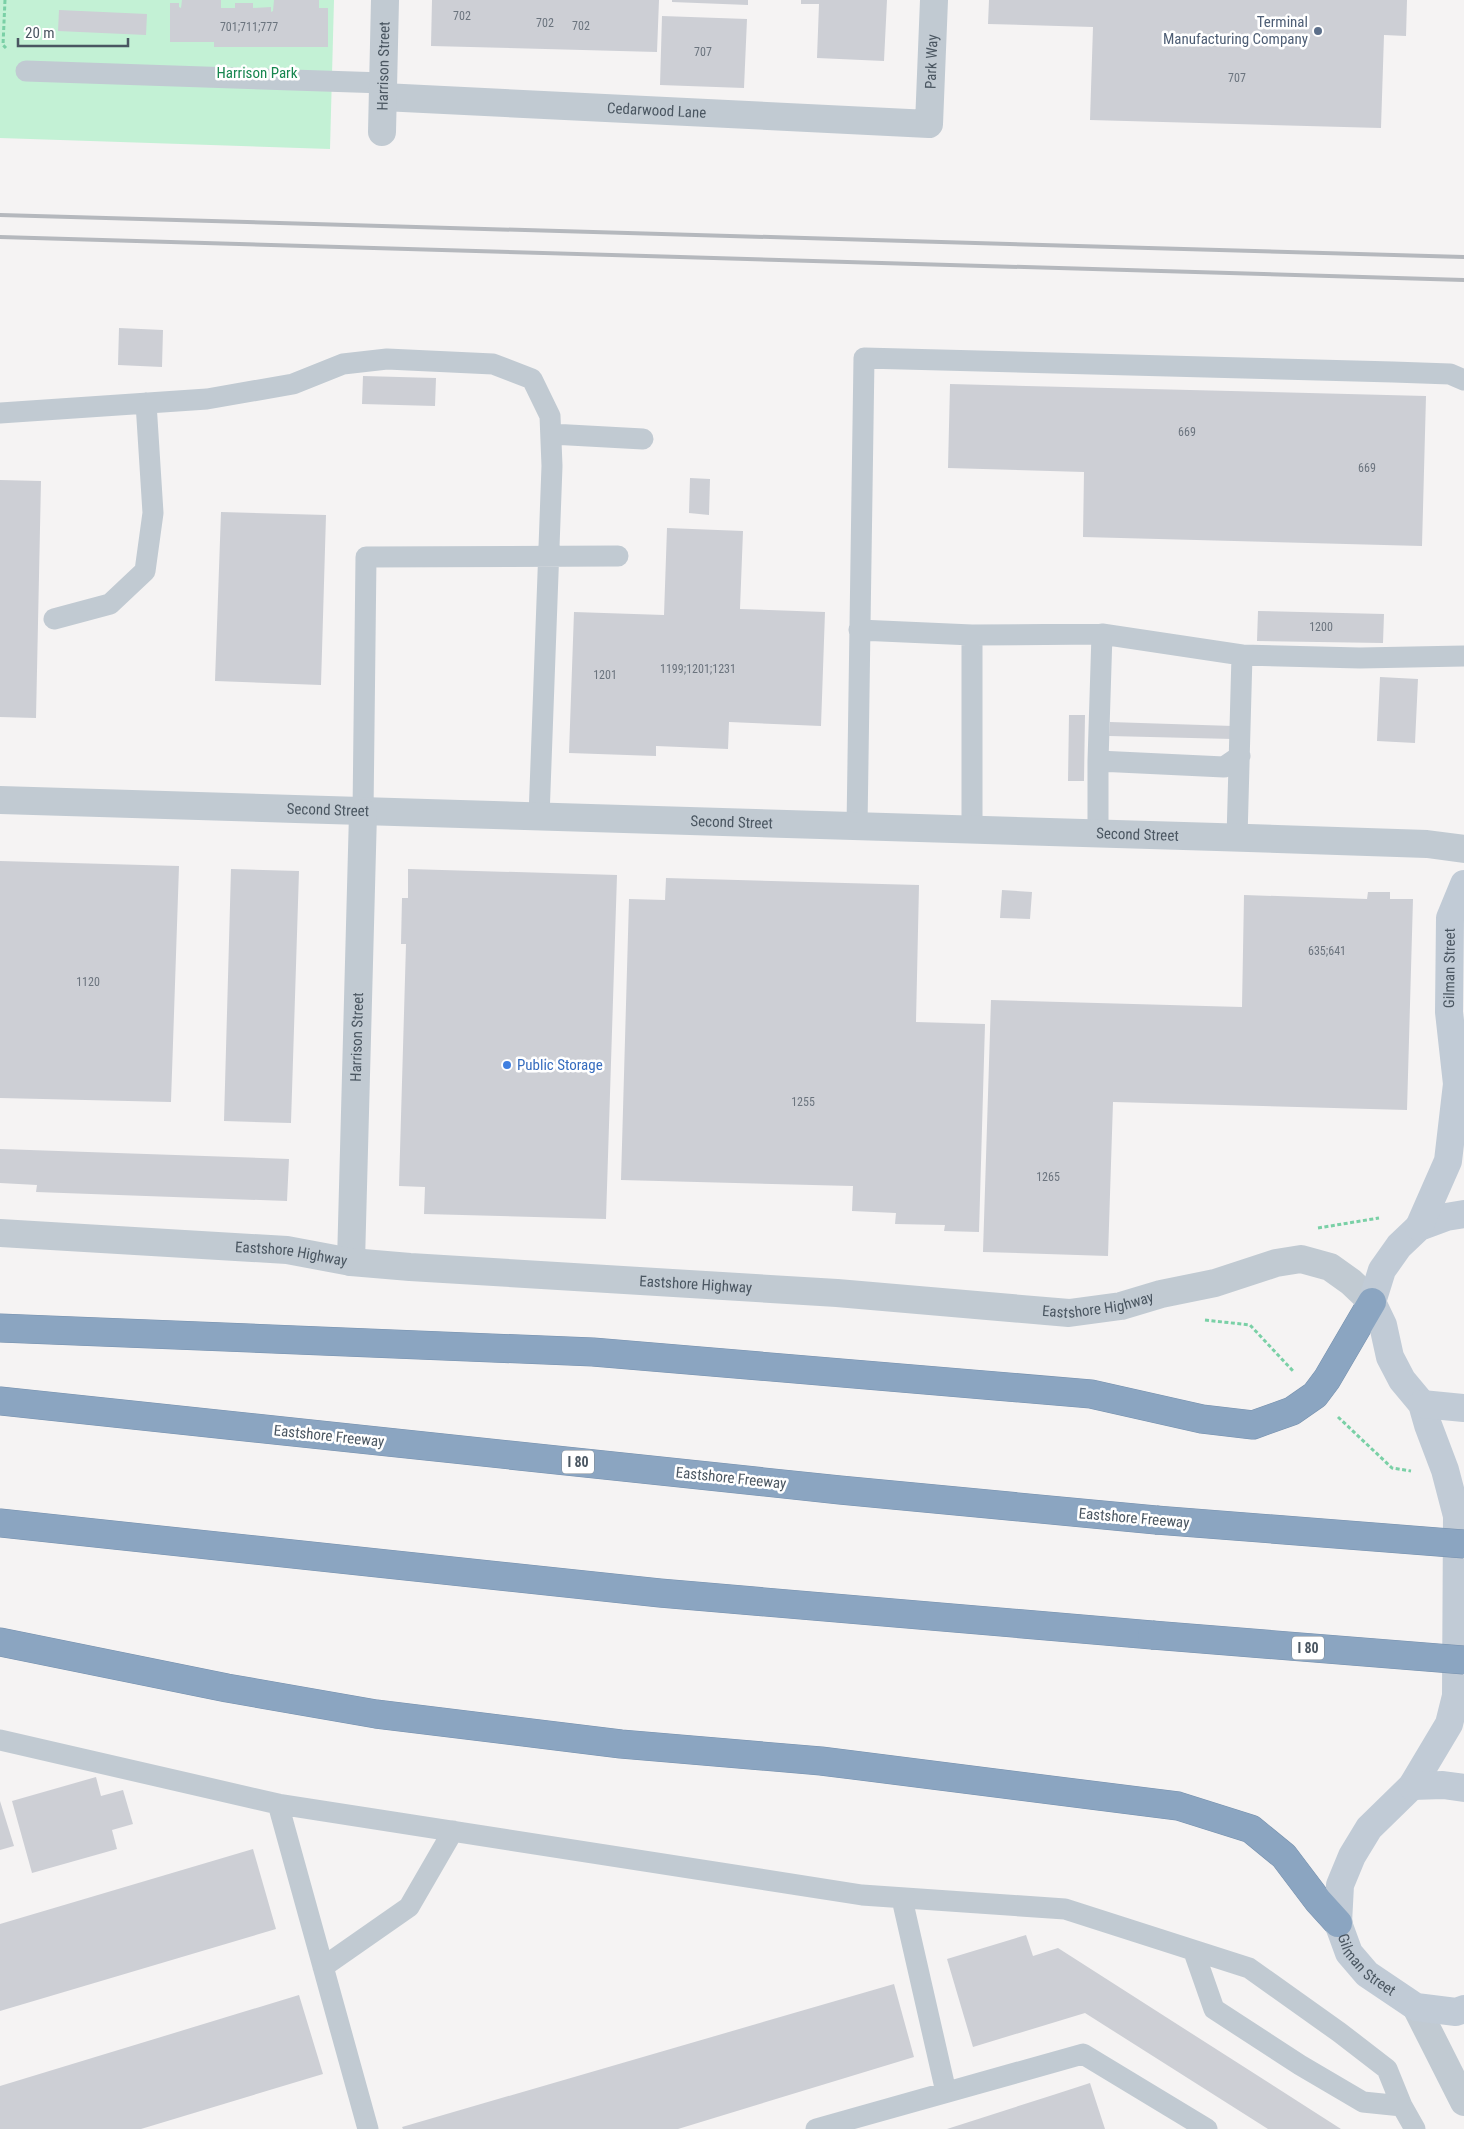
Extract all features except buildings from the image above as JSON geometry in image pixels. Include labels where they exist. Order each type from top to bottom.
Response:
[{"type":"highway","points":[[0,1328],[593,1352],[1091,1394],[1202,1419],[1253,1425],[1292,1411],[1316,1395],[1372,1302]]},
{"type":"highway","name":"Eastshore Freeway","points":[[0,1401],[840,1490],[1156,1520],[1464,1544]]},
{"type":"highway","name":"I 80","points":[[0,1523],[660,1593],[1464,1660]]},
{"type":"highway","points":[[0,1642],[227,1688],[376,1714],[622,1744],[821,1762],[1178,1806],[1251,1829],[1284,1856],[1318,1901],[1338,1923]]},
{"type":"main road","name":"Gilman Street","points":[[1464,884],[1450,918],[1449,1012],[1458,1084],[1448,1160],[1419,1227],[1399,1246],[1382,1270],[1372,1302],[1383,1325],[1394,1365],[1402,1380],[1422,1404],[1445,1470],[1457,1516],[1456,1696],[1449,1724],[1412,1786],[1369,1828],[1352,1856],[1340,1885],[1338,1923],[1349,1953],[1367,1974],[1416,2007],[1456,2012],[1464,2009]]},
{"type":"main road","name":"Gilman Street","points":[[1419,1227],[1446,1217],[1464,1214]]},
{"type":"main road","points":[[1422,1404],[1464,1408]]},
{"type":"main road","points":[[1412,1786],[1443,1785],[1464,1788]]},
{"type":"street","name":"Harrison Street","points":[[382,132],[385,0]]},
{"type":"street","name":"Park Way","points":[[929,124],[934,0]]},
{"type":"street","name":"Cedarwood Lane","points":[[383,90],[929,124]]},
{"type":"street","name":"Second Street","points":[[0,800],[1427,844],[1464,849]]},
{"type":"street","name":"Harrison Street","points":[[351,1262],[363,812]]},
{"type":"street","name":"Eastshore Highway","points":[[0,1233],[287,1250],[351,1262],[837,1293],[1069,1312],[1122,1306],[1161,1294],[1215,1283],[1276,1263],[1301,1259],[1330,1267],[1351,1282],[1372,1302]]},
{"type":"street","name":"Gilman Street","points":[[1416,2007],[1464,2102]]},
{"type":"lane","points":[[26,71],[383,90]]},
{"type":"lane","points":[[856,827],[864,358],[1450,374],[1464,380]]},
{"type":"lane","points":[[0,413],[207,399],[293,384],[343,364],[387,359],[493,364],[532,379],[550,416],[551,434],[549,555],[539,817]]},
{"type":"lane","points":[[54,619],[110,604],[145,571],[153,513],[146,403]]},
{"type":"lane","points":[[551,434],[643,439]]},
{"type":"lane","points":[[363,812],[366,557],[618,556]]},
{"type":"lane","points":[[859,630],[972,635],[1102,634],[1242,655],[1360,658],[1464,656]]},
{"type":"lane","points":[[1098,834],[1102,634]]},
{"type":"lane","points":[[972,635],[972,830]]},
{"type":"lane","points":[[1237,838],[1242,655]]},
{"type":"lane","points":[[1098,761],[1224,767],[1240,756]]},
{"type":"lane","points":[[0,1740],[278,1804],[862,1895],[1065,1909],[1194,1952],[1249,1968],[1339,2032],[1386,2069],[1402,2106],[1415,2129]]},
{"type":"lane","points":[[278,1804],[368,2129]]},
{"type":"lane","points":[[323,1967],[409,1907],[453,1831]]},
{"type":"lane","points":[[902,1898],[946,2092]]},
{"type":"lane","points":[[1194,1952],[1214,2009],[1300,2065],[1363,2102],[1402,2106]]},
{"type":"lane","points":[[816,2129],[1083,2054],[1207,2129]]},
{"type":"path","points":[[5,0],[4,45],[26,71]]},
{"type":"path","points":[[1204,1320],[1250,1325],[1297,1375]]},
{"type":"path","points":[[1337,1417],[1392,1468],[1418,1472]]},
{"type":"green space","name":"Harrison Park","points":[[0,0],[334,0],[330,149],[0,138]]},
{"type":"railway","points":[[0,215],[1464,257]]},
{"type":"railway","points":[[0,237],[1464,280]]},
{"type":"place","name":"Terminal Manufacturing Company","points":[[1318,31]]},
{"type":"place","name":"Public Storage","points":[[507,1065]]}]
